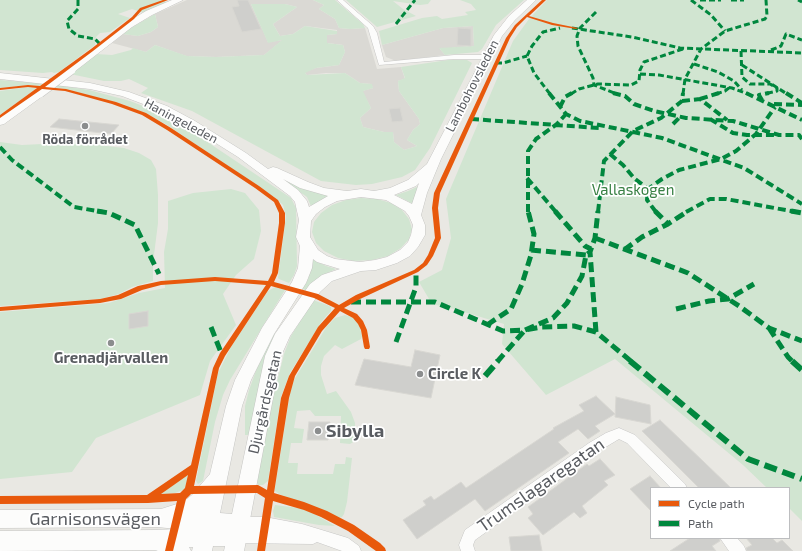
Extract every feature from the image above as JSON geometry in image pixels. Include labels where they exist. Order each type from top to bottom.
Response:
[{"type":"main road","points":[[0,122],[129,25],[149,13],[177,0]]},
{"type":"main road","name":"Lambohovsleden","points":[[415,215],[421,193],[435,159],[486,57],[504,26],[532,0]]},
{"type":"main road","name":"Haningeleden","points":[[0,76],[68,82],[125,94],[163,108],[191,123],[242,155],[294,193],[301,201],[305,220]]},
{"type":"main road","name":"Haningeleden","points":[[242,155],[304,185],[322,191],[346,195]]},
{"type":"main road","name":"Lambohovsleden","points":[[376,194],[393,191],[412,183],[425,172],[435,159]]},
{"type":"main road","points":[[376,194],[400,201],[415,215],[419,225],[418,235],[414,244],[404,253],[392,260],[376,265],[360,267],[340,265],[322,259],[307,246],[303,233],[305,220],[312,211],[321,204],[346,195],[376,194]]},
{"type":"main road","name":"Djurgårdsgatan","points":[[206,537],[234,406],[243,380],[267,332],[299,283],[305,268],[307,246]]},
{"type":"main road","name":"Djurgårdsgatan","points":[[236,537],[273,356],[283,334],[315,288],[327,278],[360,267]]},
{"type":"main road","points":[[157,518],[178,514],[188,510],[199,501],[219,476]]},
{"type":"main road","name":"Garnisonsvägen","points":[[0,519],[157,518],[206,537]]},
{"type":"main road","name":"Garnisonsvägen","points":[[0,541],[156,540],[236,537]]},
{"type":"main road","points":[[156,540],[181,551]]},
{"type":"street","points":[[340,0],[371,27],[374,33],[381,64],[454,57],[486,57]]},
{"type":"street","name":"Trumslagaregatan","points":[[468,551],[466,545],[470,535],[594,447],[619,433],[631,439],[679,487]]},
{"type":"street","points":[[236,537],[329,538],[343,543],[354,551]]},
{"type":"street","points":[[728,539],[739,551]]},
{"type":"shaded area","points":[[187,0],[313,0],[324,5],[319,9],[335,19],[339,28],[365,28],[377,69],[401,67],[405,79],[398,81],[399,91],[419,119],[420,124],[413,130],[407,140],[417,146],[404,150],[394,142],[393,132],[384,132],[363,127],[360,118],[371,108],[362,91],[373,88],[371,84],[360,83],[345,73],[307,75],[304,72],[316,68],[339,65],[345,52],[343,45],[327,43],[327,35],[337,34],[337,30],[305,26],[293,34],[280,36],[273,24],[297,7],[285,4],[251,4],[268,42],[283,40],[264,55],[216,57],[186,56],[155,45],[146,52],[112,43],[123,34],[138,36],[151,32],[158,27],[155,14]]},
{"type":"shaded area","points":[[473,26],[474,46],[440,49],[445,55],[396,61],[386,57],[382,45],[443,28]]},
{"type":"green space","points":[[0,0],[163,0],[167,3],[144,13],[132,9],[118,14],[130,18],[110,32],[100,33],[96,37],[95,45],[59,72],[43,73],[0,70]]},
{"type":"green space","points":[[313,0],[335,0],[363,24],[365,28],[339,28],[335,19],[319,9],[324,5]]},
{"type":"green space","points":[[346,0],[431,0],[428,4],[420,5],[393,1],[403,9],[416,16],[377,27]]},
{"type":"green space","points":[[460,0],[524,0],[496,25],[482,49],[478,52],[445,55],[439,48],[474,46],[473,26],[443,28],[382,45],[379,31],[422,18],[437,16],[442,19],[468,15],[465,12],[476,10],[471,4]]},
{"type":"green space","name":"Vallaskogen","points":[[547,0],[802,0],[802,521],[790,509],[790,487],[766,487],[743,465],[615,359],[546,395],[502,344],[504,324],[432,304],[419,282],[442,270],[451,238],[446,199],[513,41],[529,19]]},
{"type":"green space","points":[[251,4],[285,4],[297,7],[273,24],[280,36],[293,34],[305,26],[337,31],[337,34],[327,35],[327,43],[343,45],[345,52],[339,65],[316,68],[305,73],[307,75],[345,73],[360,83],[372,84],[373,88],[363,91],[371,108],[360,118],[363,127],[384,132],[393,132],[394,142],[404,150],[417,146],[407,140],[413,130],[420,124],[419,119],[399,91],[398,81],[405,78],[401,67],[448,60],[467,60],[472,63],[430,148],[415,170],[402,177],[372,184],[356,185],[321,181],[192,111],[141,93],[148,88],[129,79],[121,81],[104,81],[70,74],[96,54],[112,55],[131,50],[133,48],[146,52],[155,45],[187,56],[216,57],[264,55],[282,40],[268,43]]},
{"type":"green space","points":[[155,14],[158,27],[151,32],[138,36],[123,34],[129,29]]},
{"type":"green space","points":[[0,80],[57,85],[89,90],[130,101],[161,113],[194,133],[291,198],[296,208],[297,266],[289,283],[278,278],[286,216],[283,205],[274,197],[167,125],[149,115],[122,104],[61,88],[30,85],[0,88]]},
{"type":"green space","points":[[28,87],[37,88],[0,115],[0,91]]},
{"type":"green space","points":[[0,142],[22,145],[62,143],[124,148],[139,153],[151,160],[156,169],[158,195],[158,223],[153,263],[153,281],[132,287],[119,294],[100,299],[0,306]]},
{"type":"green space","points":[[279,177],[333,195],[311,206],[307,197]]},
{"type":"green space","points":[[419,186],[413,204],[396,195],[408,191]]},
{"type":"green space","name":"Grenadjärvallen","points":[[231,189],[245,193],[259,210],[261,231],[254,259],[236,275],[223,294],[236,325],[210,361],[200,395],[96,438],[72,472],[0,479],[0,312],[109,303],[139,293],[165,288],[164,252],[168,229],[168,201],[193,193]]},
{"type":"green space","points":[[361,198],[377,199],[391,203],[402,210],[409,219],[412,229],[409,239],[401,248],[388,256],[372,260],[354,261],[338,258],[324,251],[316,243],[312,232],[314,222],[321,213],[332,205],[346,200]]},
{"type":"green space","points":[[312,259],[336,269],[321,276],[306,290],[302,289],[308,279]]},
{"type":"green space","points":[[275,287],[285,290],[230,380],[223,395],[215,422],[203,481],[198,484],[196,481],[218,373],[231,347],[268,291]]},
{"type":"green space","points":[[313,300],[331,307],[331,311],[322,321],[290,373],[281,397],[268,481],[263,485],[258,485],[257,481],[269,414],[284,354],[291,336]]},
{"type":"green space","points":[[345,315],[354,318],[359,324],[362,336],[361,339],[342,349],[335,345],[324,356],[321,366],[321,375],[327,394],[336,391],[351,412],[355,423],[355,441],[350,444],[340,443],[341,416],[315,416],[310,410],[297,411],[294,428],[304,429],[302,443],[291,443],[288,463],[298,463],[297,474],[333,474],[335,464],[345,464],[346,457],[352,458],[347,502],[344,514],[339,518],[279,494],[275,491],[275,488],[290,393],[294,380],[327,326],[335,318]]},
{"type":"green space","points":[[274,333],[277,334],[262,372],[249,435],[245,435],[245,406],[249,390],[257,368]]},
{"type":"green space","points":[[190,473],[186,488],[175,493],[159,495]]},
{"type":"green space","points":[[275,505],[299,508],[311,512],[335,526],[319,525],[274,517],[273,511]]},
{"type":"building","points":[[237,0],[248,0],[261,29],[242,32],[232,7],[239,6]]},
{"type":"building","points":[[458,28],[471,29],[471,46],[457,45]]},
{"type":"building","points":[[400,108],[403,121],[392,122],[389,109]]},
{"type":"building","name":"Röda förrådet","points":[[59,119],[119,125],[111,134],[50,127]]},
{"type":"building","points":[[148,311],[148,326],[129,329],[129,314]]},
{"type":"building","points":[[415,350],[440,355],[431,398],[355,385],[364,359],[411,367]]},
{"type":"building","points":[[596,396],[615,414],[595,426],[600,431],[588,439],[578,429],[558,442],[569,453],[485,511],[475,499],[417,539],[403,520],[426,505],[423,501],[431,496],[434,500],[461,482],[466,488],[554,429],[553,428],[584,411],[579,405]]},
{"type":"building","points":[[616,397],[650,405],[651,424],[615,417]]},
{"type":"building","points":[[660,420],[730,487],[698,487],[642,431]]},
{"type":"building","name":"Sibylla","points":[[309,422],[330,422],[328,440],[307,440]]},
{"type":"building","points":[[600,459],[615,475],[604,481],[608,485],[582,506],[587,513],[580,518],[574,512],[543,535],[528,518],[533,514],[528,507],[587,464],[589,466]]},
{"type":"building","points":[[650,476],[660,487],[650,487],[650,510],[630,489]]},
{"type":"building","points":[[539,535],[542,551],[511,551],[509,537]]},
{"type":"building","points":[[688,539],[719,539],[720,541],[712,546],[716,551],[670,551]]},
{"type":"building","points":[[747,539],[773,539],[777,543],[782,540],[793,551],[747,551],[746,548],[752,545]]},
{"type":"marked path","points":[[78,0],[78,9],[67,21],[69,29],[78,36],[95,39],[100,44]]},
{"type":"marked path","points":[[396,24],[415,0]]},
{"type":"marked path","points":[[691,0],[711,15],[725,31]]},
{"type":"marked path","points":[[700,0],[721,0]]},
{"type":"marked path","points":[[731,0],[744,0]]},
{"type":"marked path","points":[[596,332],[590,252],[595,238],[604,161],[633,131],[661,118],[682,101],[685,79],[701,49],[725,31],[765,19],[767,16],[766,0]]},
{"type":"marked path","points":[[798,0],[802,2]]},
{"type":"marked path","points":[[596,12],[580,28],[577,36],[578,46],[593,78],[594,85],[607,91],[625,96],[634,104],[654,111],[686,118],[733,121],[779,135],[799,135],[802,139]]},
{"type":"marked path","points":[[560,28],[543,32],[532,46],[527,56],[534,73],[566,114],[580,121],[662,138],[744,168],[802,204]]},
{"type":"marked path","points":[[572,28],[632,37],[680,48],[802,53]]},
{"type":"marked path","points":[[771,50],[781,46],[786,34],[802,40]]},
{"type":"marked path","points":[[560,107],[565,97],[579,89],[598,84],[631,85],[639,81],[640,70],[644,62],[683,49]]},
{"type":"marked path","points":[[741,51],[742,77],[750,84],[770,84],[777,88],[777,91],[759,95],[762,100]]},
{"type":"marked path","points":[[496,63],[503,63],[527,56]]},
{"type":"marked path","points":[[694,64],[718,72],[734,81],[742,90]]},
{"type":"marked path","points":[[742,65],[802,103]]},
{"type":"marked path","points":[[640,74],[659,75],[732,88],[742,91],[802,120]]},
{"type":"marked path","points":[[700,99],[725,91],[730,87]]},
{"type":"marked path","points":[[682,101],[700,99],[727,120]]},
{"type":"marked path","points":[[774,104],[802,105]]},
{"type":"marked path","points":[[668,224],[653,209],[647,200],[648,189],[662,179],[679,170],[721,159],[736,151],[756,134],[775,107]]},
{"type":"marked path","points":[[487,325],[511,309],[522,284],[531,255],[534,234],[528,211],[528,151],[536,139],[557,124],[566,114]]},
{"type":"marked path","points":[[673,124],[681,116]]},
{"type":"marked path","points":[[471,119],[599,128]]},
{"type":"marked path","points":[[710,119],[733,133],[747,135],[774,135]]},
{"type":"marked path","points":[[0,147],[12,160],[74,207],[109,213],[135,225],[159,274]]},
{"type":"marked path","points":[[610,154],[623,165],[634,178],[648,189]]},
{"type":"marked path","points":[[527,178],[585,246],[591,249]]},
{"type":"marked path","points":[[601,189],[648,189]]},
{"type":"marked path","points":[[624,250],[642,237],[668,224],[710,199],[726,199],[802,213]]},
{"type":"marked path","points":[[595,238],[688,273],[739,306],[769,328],[802,341]]},
{"type":"marked path","points":[[531,250],[586,255]]},
{"type":"marked path","points":[[351,302],[435,302],[503,331],[525,330],[553,318],[567,303],[582,276],[586,255],[590,252]]},
{"type":"marked path","points":[[396,342],[416,287],[416,271]]},
{"type":"marked path","points":[[676,309],[709,301],[728,299],[754,284]]},
{"type":"marked path","points":[[485,376],[525,330],[542,327],[574,326],[596,332],[748,459],[802,479]]},
{"type":"marked path","points":[[211,327],[222,355]]},
{"type":"marked path","points":[[769,328],[788,357],[802,370]]},
{"type":"cycle path","points":[[0,117],[92,50],[133,18],[141,9],[166,0]]},
{"type":"cycle path","points":[[261,551],[285,398],[292,376],[320,329],[340,307],[358,297],[416,271],[425,264],[431,255],[438,238],[435,208],[437,193],[508,38],[516,26],[544,0]]},
{"type":"cycle path","points":[[527,16],[552,24],[576,28]]},
{"type":"cycle path","points":[[0,89],[28,86],[65,90],[114,103],[144,114],[257,187],[276,201],[282,213],[275,273],[270,283],[222,355],[216,368],[189,490],[182,497],[169,551]]},
{"type":"cycle path","points":[[0,309],[100,301],[119,297],[140,288],[161,283],[215,279],[270,283],[316,296],[355,316],[361,323],[364,330],[367,347]]},
{"type":"cycle path","points":[[148,499],[194,467]]},
{"type":"cycle path","points":[[189,490],[258,489],[270,496],[304,506],[324,514],[351,528],[382,551]]},
{"type":"cycle path","points":[[0,500],[148,499],[182,497]]},
{"type":"place","name":"Röda förrådet","points":[[85,126]]},
{"type":"place","name":"Grenadjärvallen","points":[[111,343]]},
{"type":"place","name":"Circle K","points":[[420,374]]},
{"type":"place","name":"Sibylla","points":[[318,431]]}]
